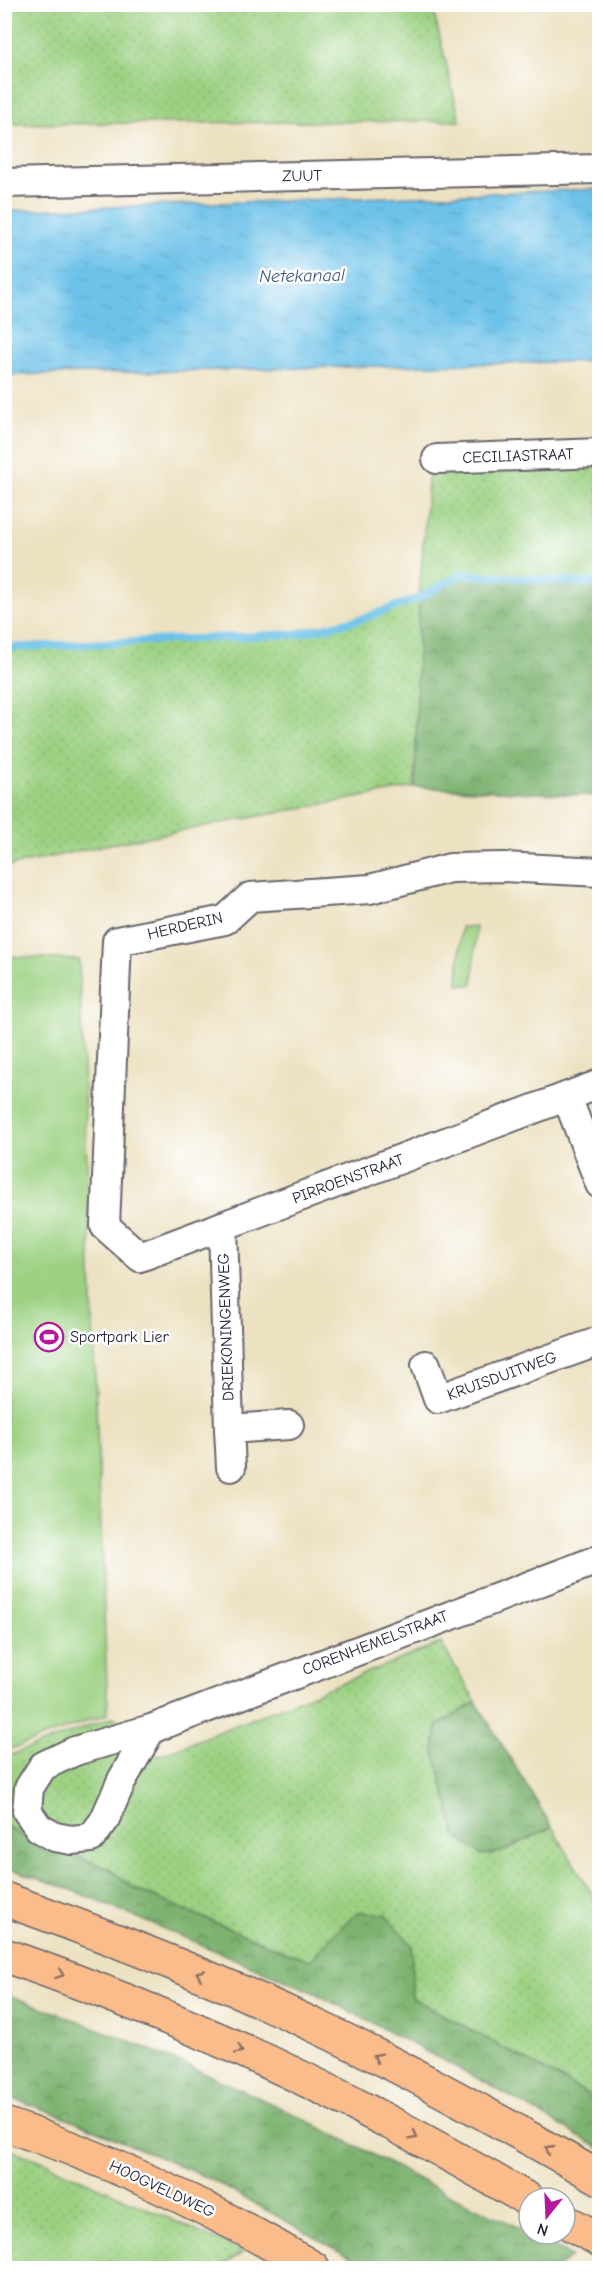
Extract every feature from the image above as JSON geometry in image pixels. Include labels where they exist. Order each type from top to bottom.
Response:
[{"type":"main road","points":[[4,1899],[81,1926],[196,1972],[319,2028],[479,2109],[600,2178]]},
{"type":"main road","points":[[4,1955],[69,1977],[294,2074],[378,2116],[517,2193]]},
{"type":"main road","name":"HOOGVELDWEG","points":[[4,2124],[56,2141],[180,2194],[256,2234],[313,2268]]},
{"type":"main road","points":[[577,2228],[600,2240]]},
{"type":"street","name":"ZUUT","points":[[4,183],[600,169]]},
{"type":"street","name":"CECILIASTRAAT","points":[[437,459],[600,453]]},
{"type":"street","name":"HERDERIN","points":[[105,1226],[117,942],[225,920],[249,897],[369,889],[450,868],[503,867],[600,872]]},
{"type":"street","name":"PIRROENSTRAAT","points":[[105,1226],[140,1257],[600,1084]]},
{"type":"street","points":[[567,1098],[600,1184]]},
{"type":"street","name":"DRIEKONINGENWEG","points":[[223,1226],[231,1467]]},
{"type":"street","name":"KRUISDUITWEG","points":[[426,1365],[438,1399],[600,1341]]},
{"type":"street","points":[[229,1429],[289,1425]]},
{"type":"street","name":"CORENHEMELSTRAAT","points":[[152,1729],[122,1780],[104,1821],[91,1838],[72,1840],[55,1837],[39,1828],[27,1811],[29,1788],[43,1766],[75,1751],[152,1729],[600,1559]]},
{"type":"green space","points":[[4,5],[432,5],[460,121],[5,124]]},
{"type":"green space","points":[[599,462],[599,584],[462,574],[419,598],[429,468]]},
{"type":"green space","points":[[462,574],[599,584],[599,796],[415,787],[419,598]]},
{"type":"green space","points":[[419,598],[415,787],[105,845],[5,867],[4,648],[297,634],[362,619]]},
{"type":"green space","points":[[461,927],[476,927],[473,985],[458,984]]},
{"type":"green space","name":"Sportpark Lier","points":[[5,956],[79,960],[108,1714],[5,1751]]},
{"type":"green space","points":[[441,1643],[476,1702],[437,1726],[434,1751],[456,1835],[502,1852],[552,1827],[599,1906],[599,2100],[412,1998],[412,1945],[332,1936],[311,1960],[288,1953],[134,1889],[110,1869],[76,1856],[41,1848],[5,1825],[5,1757],[114,1717],[158,1756]]},
{"type":"green space","points":[[476,1702],[552,1827],[502,1852],[481,1855],[456,1835],[434,1751],[437,1726]]},
{"type":"green space","points":[[4,1825],[41,1848],[76,1856],[110,1869],[135,1889],[288,1953],[311,1960],[358,1912],[385,1914],[412,1945],[412,1998],[599,2100],[599,2148],[488,2084],[315,1993],[72,1890],[5,1867]]},
{"type":"green space","points":[[5,1994],[144,2048],[281,2108],[448,2194],[517,2227],[517,2246],[553,2246],[571,2257],[557,2268],[370,2268],[212,2180],[68,2118],[5,2096]]},
{"type":"green space","points":[[5,2148],[39,2160],[244,2252],[219,2268],[5,2268]]},
{"type":"water","name":"Netekanaal","points":[[599,189],[599,361],[5,375],[5,211]]},
{"type":"waterway","points":[[4,648],[297,634],[362,619],[419,598],[462,574],[600,584]]},
{"type":"place","name":"Sportpark Lier","points":[[49,1337]]}]
